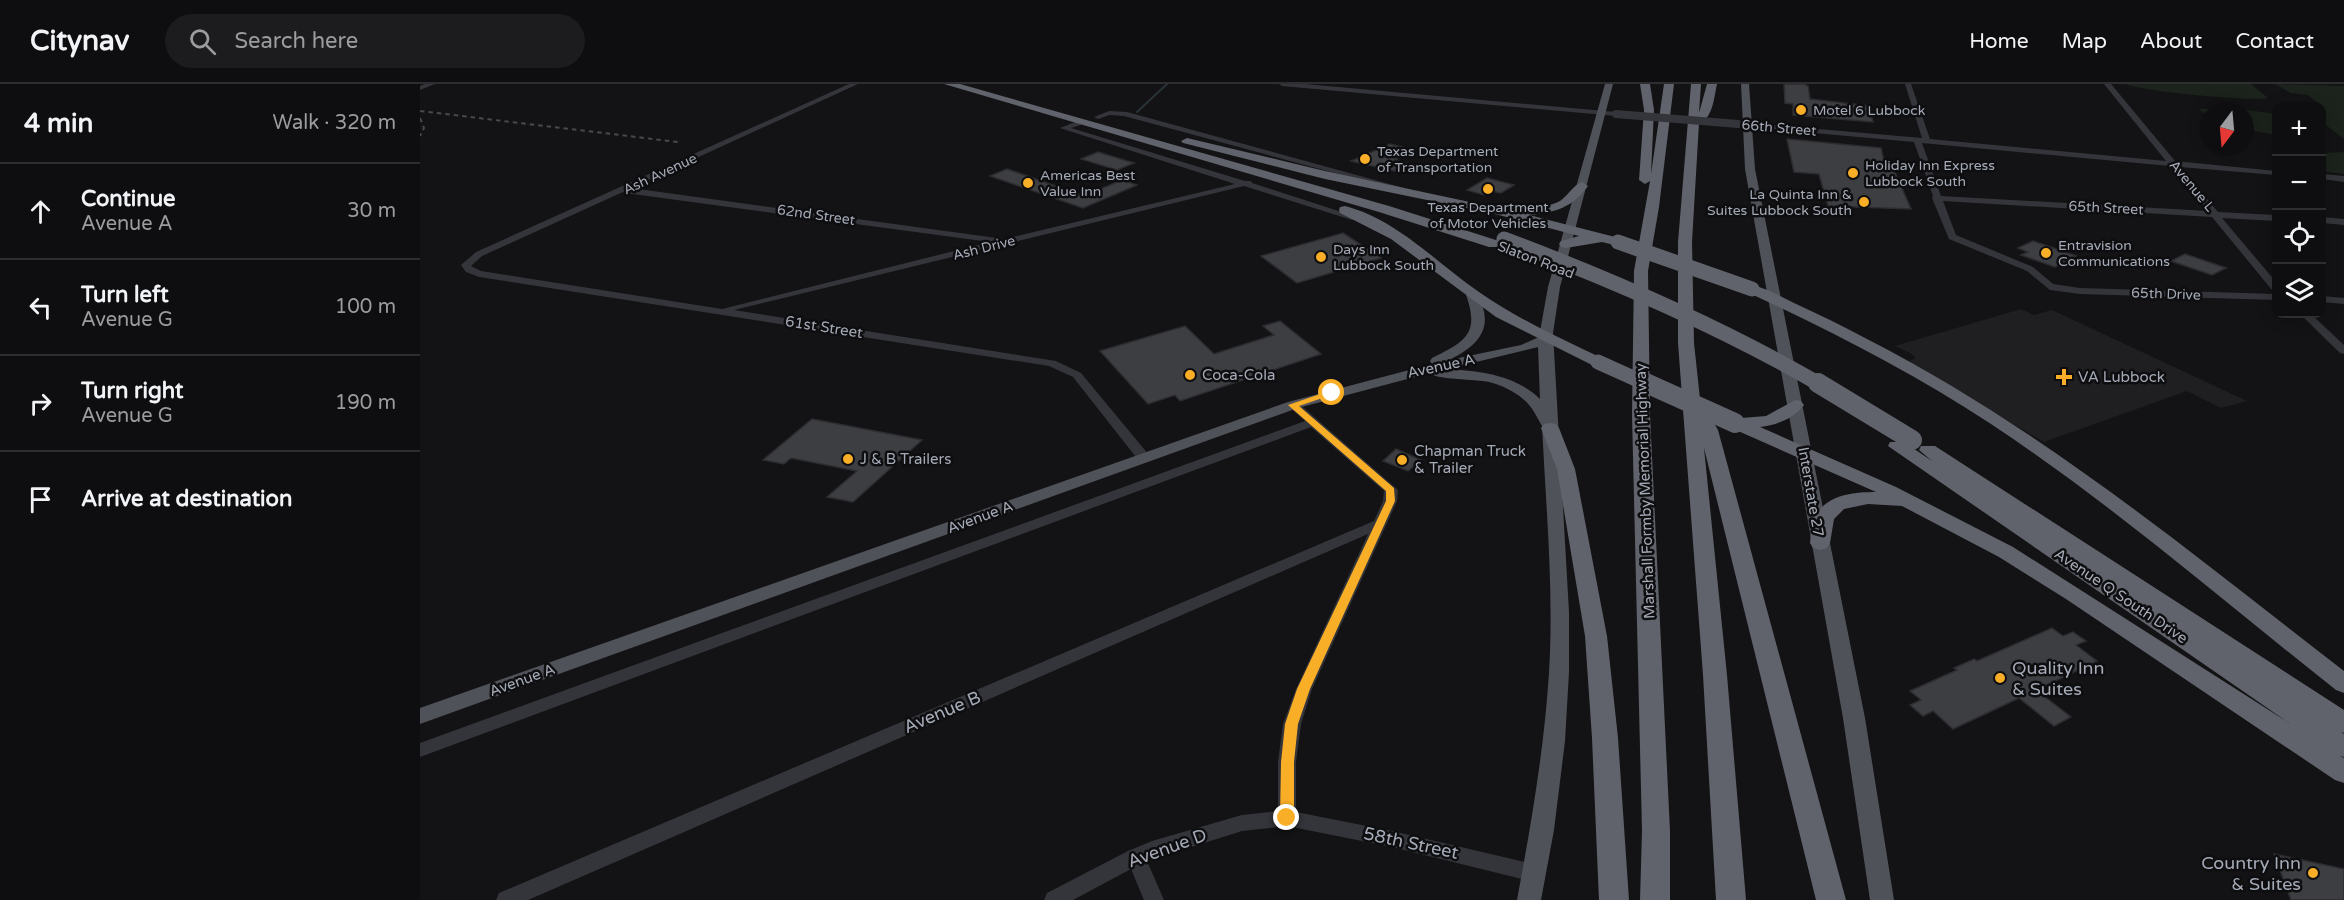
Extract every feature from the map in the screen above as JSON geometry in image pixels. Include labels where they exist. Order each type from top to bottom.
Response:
[{"type":"highway","name":"Slaton Road","points":[[949,84],[1078,123],[1499,242]]},
{"type":"highway","name":"Slaton Road","points":[[982,84],[1155,133],[1499,242],[1705,335],[1905,442]]},
{"type":"highway","points":[[1641,271],[1640,217],[1649,110],[1645,84]]},
{"type":"highway","name":"Marshall Formby Memorial Highway","points":[[1655,900],[1656,831],[1641,392],[1641,271],[1653,207],[1670,84]]},
{"type":"highway","points":[[1696,84],[1685,242],[1686,343],[1715,675],[1731,900]]},
{"type":"highway","points":[[1693,127],[1704,115],[1712,84]]},
{"type":"highway","points":[[1078,123],[1098,117]]},
{"type":"highway","points":[[1155,133],[1325,175],[1437,197],[1571,228],[1752,289],[1901,363],[2032,444],[2099,492],[2344,684]]},
{"type":"highway","points":[[1208,160],[1369,219],[1412,247],[1472,295],[1500,314],[1545,339],[1923,508],[1968,531],[2047,577],[2344,772]]},
{"type":"highway","points":[[1496,210],[1533,211],[1561,206],[1573,199],[1582,186]]},
{"type":"highway","points":[[1566,244],[1592,239],[1618,242]]},
{"type":"highway","points":[[1690,397],[1709,430],[1831,900]]},
{"type":"highway","points":[[1735,423],[1772,420],[1783,416],[1795,405]]},
{"type":"highway","points":[[1550,428],[1566,469],[1596,636],[1605,738],[1614,900]]},
{"type":"highway","name":"Avenue Q South Drive","points":[[1905,442],[2344,723]]},
{"type":"highway","name":"Avenue Q South Drive","points":[[1905,442],[2344,747]]},
{"type":"highway","points":[[1820,543],[1824,519],[1837,506],[1847,502],[1882,499],[1923,508]]},
{"type":"main road","name":"Interstate 27","points":[[1746,85],[1743,125],[1750,169],[1854,718],[1882,900]]},
{"type":"main road","points":[[1529,900],[1554,741],[1559,672],[1560,612],[1545,339],[1550,296],[1571,228],[1608,86]]},
{"type":"main road","points":[[1412,373],[1452,354],[1475,335],[1479,327],[1480,312],[1472,295]]},
{"type":"main road","name":"Avenue A","points":[[420,716],[1293,405],[1412,373],[1525,348],[1545,339]]},
{"type":"main road","points":[[1412,373],[1471,375],[1510,386],[1535,403],[1550,428]]},
{"type":"street","points":[[420,88],[432,84]]},
{"type":"street","name":"Ash Avenue","points":[[466,266],[479,254],[625,190],[855,84]]},
{"type":"street","name":"66th Street","points":[[1282,84],[2272,173]]},
{"type":"street","points":[[1908,84],[1927,141]]},
{"type":"street","name":"Avenue L","points":[[2107,84],[2272,282]]},
{"type":"street","name":"Slaton Road","points":[[1098,117],[1108,114],[1124,114],[1437,197]]},
{"type":"street","points":[[1078,123],[1064,128],[1248,183],[1384,228]]},
{"type":"street","points":[[1917,140],[1936,198]]},
{"type":"street","points":[[2326,177],[2344,179]]},
{"type":"street","name":"Ash Drive","points":[[719,311],[1248,183]]},
{"type":"street","name":"62nd Street","points":[[625,190],[1007,242]]},
{"type":"street","name":"65th Street","points":[[1936,198],[2272,218]]},
{"type":"street","name":"65th Drive","points":[[1936,198],[1952,237],[2030,269],[2056,289],[2272,297]]},
{"type":"street","points":[[2326,220],[2344,222]]},
{"type":"street","name":"61st Street","points":[[466,266],[469,270],[479,274],[1052,363],[1077,375],[1144,458]]},
{"type":"street","points":[[2326,299],[2344,300]]},
{"type":"street","points":[[2309,318],[2344,351]]},
{"type":"street","points":[[1287,818],[1287,762],[1292,724],[1304,689],[1390,501],[1390,490],[1293,405]]},
{"type":"street","name":"Avenue A","points":[[420,750],[1312,423]]},
{"type":"street","name":"Avenue B","points":[[506,900],[1380,524]]},
{"type":"street","name":"58th Street","points":[[1287,818],[1477,858],[1534,873]]},
{"type":"street","name":"Avenue D","points":[[1053,900],[1135,857],[1242,823],[1287,818]]},
{"type":"street","points":[[1135,857],[1154,900]]},
{"type":"shaded area","points":[[2126,84],[2251,84],[2268,98],[2196,95],[2152,90]]},
{"type":"shaded area","points":[[2275,84],[2344,86],[2344,139],[2326,125],[2326,102],[2317,102],[2308,95],[2291,93]]},
{"type":"shaded area","points":[[2254,111],[2272,113],[2272,134],[2254,131]]},
{"type":"shaded area","points":[[2344,152],[2344,174],[2326,171],[2326,153]]},
{"type":"shaded area","name":"VA Lubbock","points":[[2021,309],[2034,315],[2052,310],[2247,401],[2221,408],[2187,391],[2044,442],[1907,362],[1916,358],[1895,346]]},
{"type":"building","points":[[1784,84],[1808,86],[1810,99],[1869,106],[1873,122],[1793,115],[1793,104],[1785,103]]},
{"type":"building","points":[[1787,139],[1881,148],[1886,170],[1894,170],[1911,209],[1828,206],[1819,174],[1794,172]]},
{"type":"building","name":"Texas Department of Transportation","points":[[1390,144],[1406,148],[1401,151],[1409,153],[1395,160],[1417,166],[1403,173],[1351,161]]},
{"type":"building","name":"Americas Best Value Inn","points":[[1098,152],[1134,163],[1117,170],[1081,159]]},
{"type":"building","name":"Americas Best Value Inn","points":[[1007,169],[1084,196],[1122,180],[1137,185],[1083,208],[990,176]]},
{"type":"building","name":"Texas Department of Motor Vehicles","points":[[1487,178],[1514,185],[1501,193],[1491,191],[1484,195],[1467,190]]},
{"type":"building","name":"Days Inn Lubbock South","points":[[1343,233],[1381,258],[1297,283],[1261,256]]},
{"type":"building","name":"Entravision Communications","points":[[2033,241],[2076,256],[2055,267],[2021,255],[2028,252],[2018,248]]},
{"type":"building","points":[[2185,254],[2226,268],[2212,275],[2171,261]]},
{"type":"building","name":"Coca-Cola","points":[[1280,321],[1321,354],[1180,401],[1175,395],[1148,404],[1100,351],[1185,326],[1214,354],[1274,335],[1263,326]]},
{"type":"building","name":"J & B Trailers","points":[[812,419],[922,440],[853,502],[827,497],[857,471],[791,458],[784,464],[763,460]]},
{"type":"building","name":"Chapman Truck & Trailer","points":[[1396,449],[1421,460],[1408,471],[1383,461]]},
{"type":"building","name":"Quality Inn & Suites","points":[[2052,628],[2063,636],[2073,632],[2086,641],[2076,645],[2097,661],[2036,690],[2071,717],[2054,726],[2019,698],[1953,729],[1933,711],[1923,716],[1910,705],[1921,700],[1910,691],[1957,670],[1954,668],[1974,659],[1977,661]]},
{"type":"building","name":"Country Inn & Suites","points":[[2274,854],[2344,869],[2344,900],[2291,900]]},
{"type":"waterway","points":[[1137,112],[1167,84]]},
{"type":"railway","points":[[420,111],[678,142]]},
{"type":"railway","points":[[420,118],[424,128],[420,136]]},
{"type":"place","name":"Motel 6 Lubbock","points":[[1801,110]]},
{"type":"place","name":"Texas Department of Transportation","points":[[1365,159]]},
{"type":"place","name":"Holiday Inn Express Lubbock South","points":[[1853,173]]},
{"type":"place","name":"Americas Best Value Inn","points":[[1028,183]]},
{"type":"place","name":"Texas Department of Motor Vehicles","points":[[1488,189]]},
{"type":"place","name":"La Quinta Inn & Suites Lubbock South","points":[[1864,202]]},
{"type":"place","name":"Entravision Communications","points":[[2046,253]]},
{"type":"place","name":"Days Inn Lubbock South","points":[[1321,257]]},
{"type":"place","name":"Coca-Cola","points":[[1190,375]]},
{"type":"place","name":"VA Lubbock","points":[[2064,377]]},
{"type":"place","name":"J & B Trailers","points":[[848,459]]},
{"type":"place","name":"Chapman Truck & Trailer","points":[[1402,460]]},
{"type":"place","name":"Quality Inn & Suites","points":[[2000,678]]},
{"type":"place","name":"Country Inn & Suites","points":[[2313,873]]},
{"type":"route","points":[[1287,818],[1287,762],[1292,724],[1304,689],[1390,501],[1390,490],[1293,405],[1332,393]]}]
